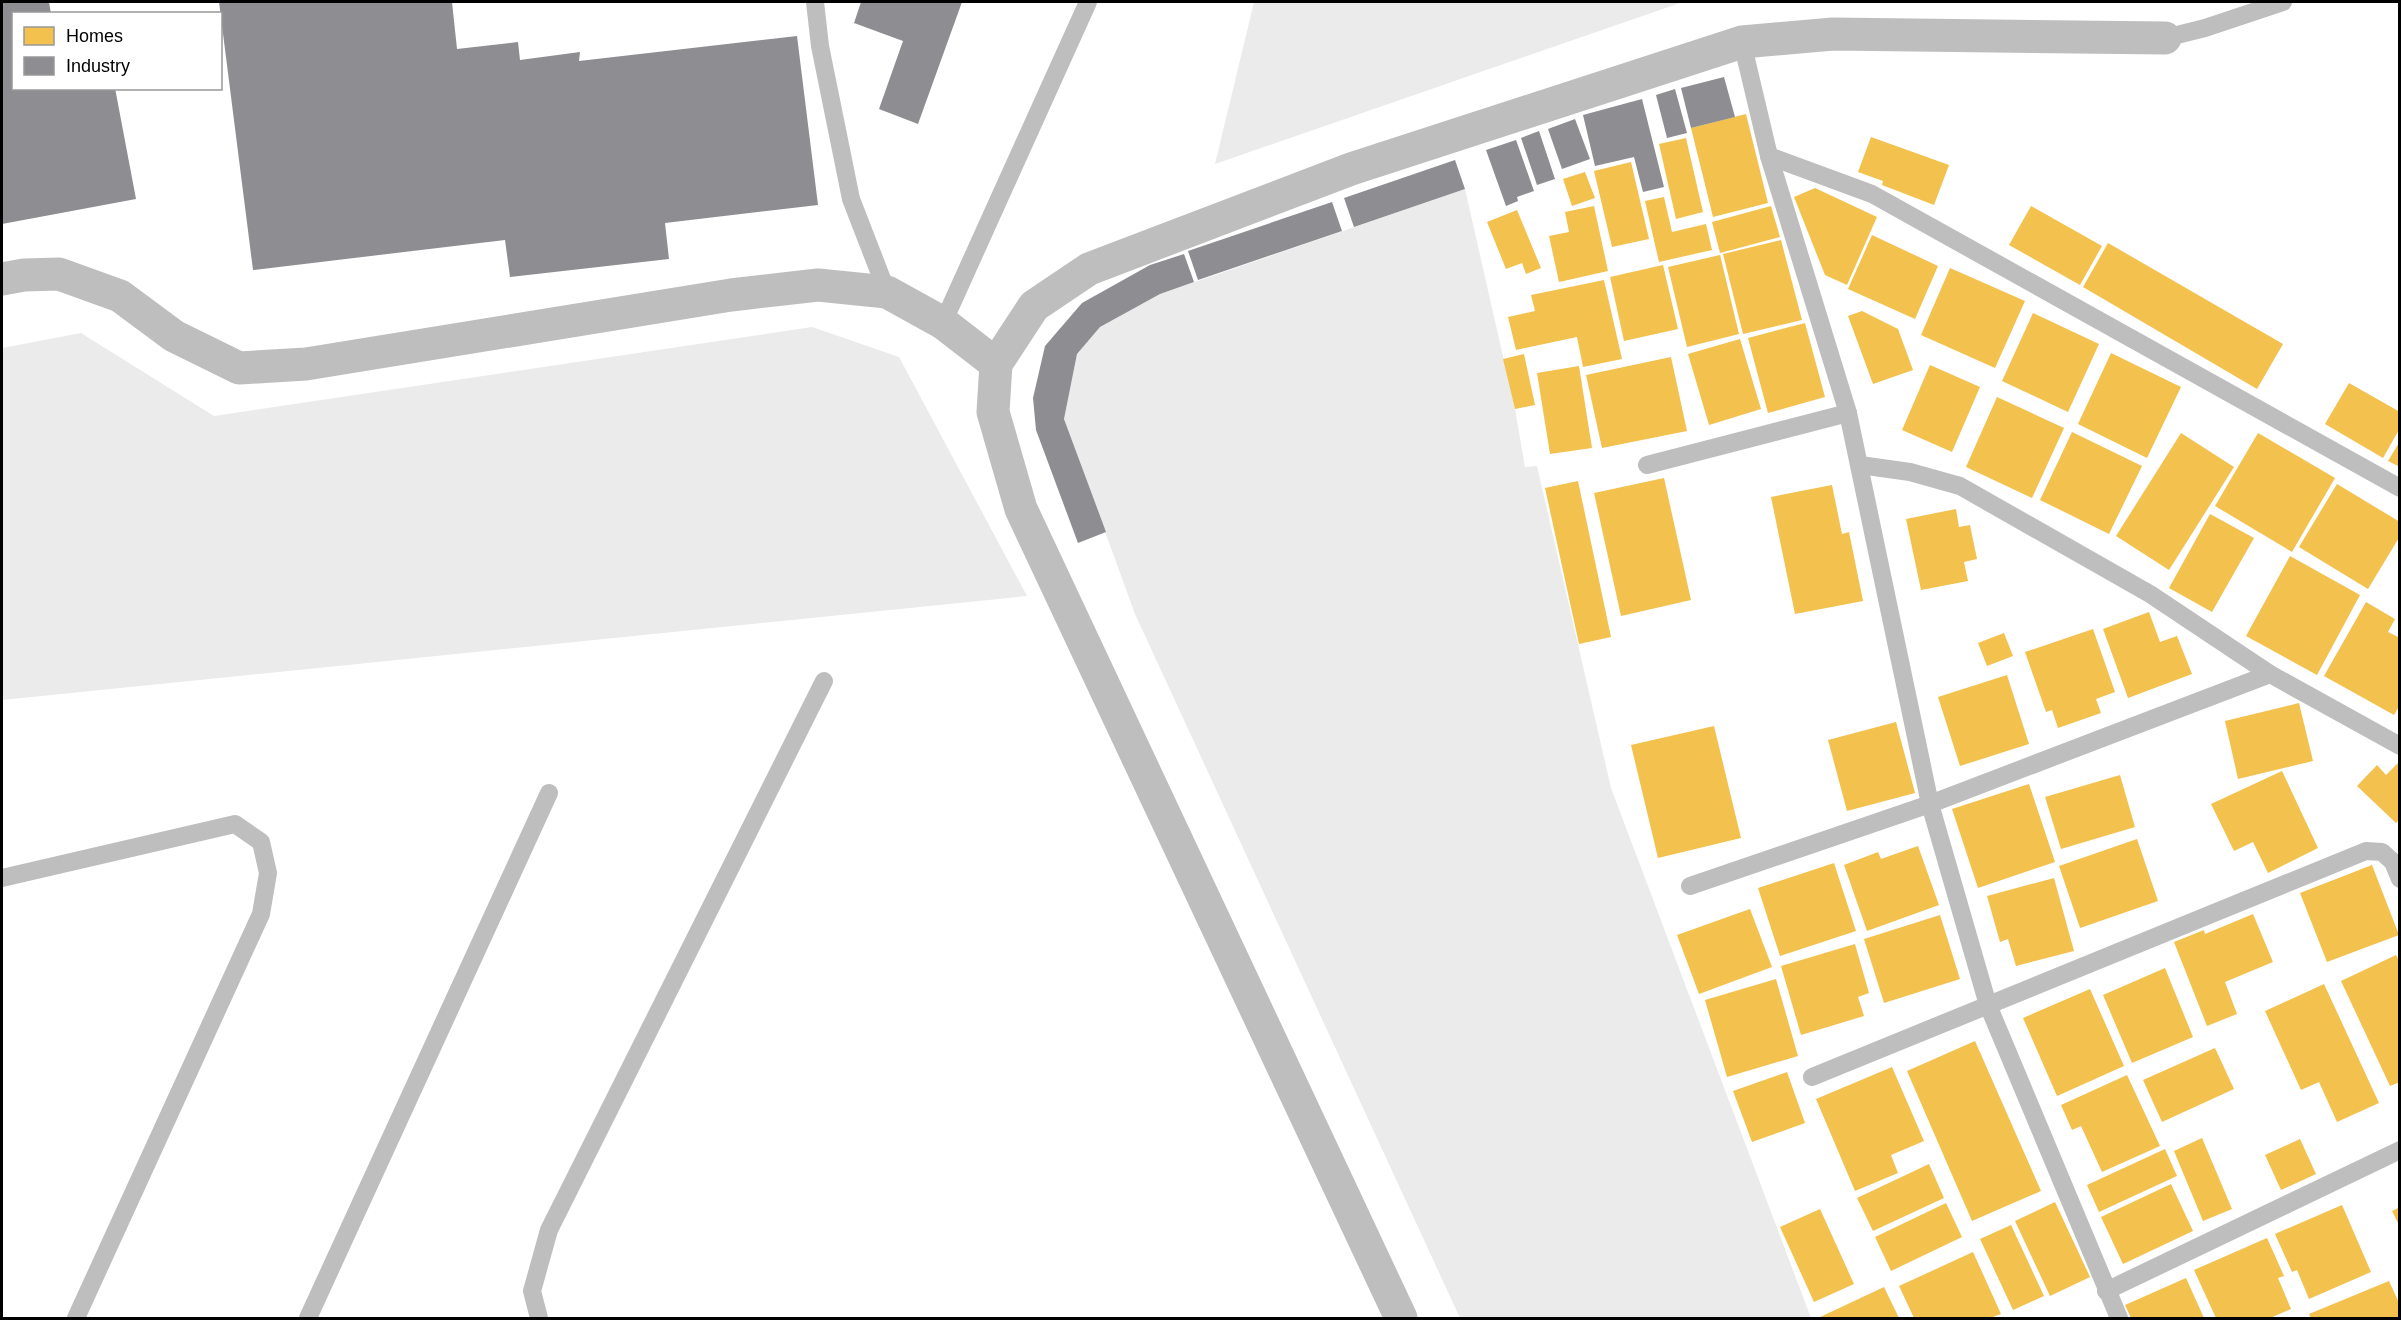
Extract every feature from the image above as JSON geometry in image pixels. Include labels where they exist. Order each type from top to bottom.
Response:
[{"type":"street","points":[[1401,1318],[1021,509],[993,412],[996,364],[1034,306],[1089,269],[1350,169],[1742,42],[1833,34],[2165,38]]},
{"type":"street","points":[[2,279],[24,275],[59,274],[120,296],[174,336],[239,368],[306,364],[731,294],[818,285],[887,292],[943,323],[996,364]]},
{"type":"lane","points":[[815,2],[820,46],[851,199],[887,292]]},
{"type":"lane","points":[[943,323],[1088,2]]},
{"type":"lane","points":[[2165,38],[2205,28],[2283,2]]},
{"type":"lane","points":[[1742,42],[1769,156],[1848,413],[1930,804],[1988,1005],[2119,1318]]},
{"type":"lane","points":[[1769,156],[1872,194],[2400,488]]},
{"type":"lane","points":[[1647,465],[1848,413]]},
{"type":"lane","points":[[1860,465],[1910,472],[1960,486],[2150,594],[2270,674],[2400,746]]},
{"type":"lane","points":[[1690,886],[1930,804],[2270,674]]},
{"type":"lane","points":[[539,1318],[532,1292],[549,1230],[824,681]]},
{"type":"lane","points":[[308,1318],[549,793]]},
{"type":"lane","points":[[2,878],[235,824],[261,842],[268,873],[261,914],[76,1318]]},
{"type":"lane","points":[[1812,1077],[2366,851],[2382,852],[2393,862],[2400,879]]},
{"type":"lane","points":[[2106,1291],[2400,1149]]},
{"type":"shaded area","points":[[1254,2],[1683,2],[1215,164]]},
{"type":"shaded area","points":[[1465,189],[1515,409],[1525,467],[1537,466],[1611,788],[1811,1318],[1460,1318],[1135,614],[1064,419],[1077,354],[1100,327],[1160,294]]},
{"type":"shaded area","points":[[812,327],[899,357],[1027,596],[2,700],[2,348],[81,333],[214,416]]},
{"type":"building: Homes","points":[[1746,114],[1768,203],[1713,217],[1691,128]]},
{"type":"building: Homes","points":[[1871,137],[1949,165],[1934,205],[1882,185],[1883,181],[1858,172]]},
{"type":"building: Homes","points":[[1686,138],[1703,212],[1676,219],[1659,144]]},
{"type":"building: Homes","points":[[1631,162],[1649,239],[1612,247],[1594,171]]},
{"type":"building: Homes","points":[[1585,172],[1595,198],[1572,206],[1563,179]]},
{"type":"building: Homes","points":[[1815,188],[1877,217],[1847,285],[1825,275],[1794,197]]},
{"type":"building: Homes","points":[[1664,197],[1672,232],[1706,224],[1712,250],[1659,262],[1645,201]]},
{"type":"building: Homes","points":[[1594,206],[1608,271],[1559,282],[1549,236],[1569,232],[1565,212]]},
{"type":"building: Homes","points":[[1771,206],[1780,237],[1720,253],[1712,222]]},
{"type":"building: Homes","points":[[2031,206],[2102,246],[2080,285],[2009,245]]},
{"type":"building: Homes","points":[[1517,210],[1541,268],[1526,274],[1522,263],[1506,269],[1487,222]]},
{"type":"building: Homes","points":[[1872,235],[1938,266],[1915,319],[1848,289]]},
{"type":"building: Homes","points":[[1781,240],[1802,320],[1743,334],[1723,254]]},
{"type":"building: Homes","points":[[2108,243],[2283,344],[2257,389],[2083,287]]},
{"type":"building: Homes","points":[[1720,255],[1739,334],[1687,347],[1668,267]]},
{"type":"building: Homes","points":[[1663,265],[1678,329],[1624,341],[1610,277]]},
{"type":"building: Homes","points":[[1950,268],[2025,301],[1995,368],[1921,335]]},
{"type":"building: Homes","points":[[1604,280],[1622,359],[1583,367],[1577,337],[1516,350],[1508,317],[1535,311],[1531,295]]},
{"type":"building: Homes","points":[[1862,311],[1898,329],[1913,370],[1873,384],[1848,316]]},
{"type":"building: Homes","points":[[2033,313],[2099,344],[2068,412],[2002,381]]},
{"type":"building: Homes","points":[[1805,323],[1825,397],[1768,413],[1748,338]]},
{"type":"building: Homes","points":[[1740,339],[1761,409],[1709,425],[1688,354]]},
{"type":"building: Homes","points":[[2111,353],[2181,387],[2147,458],[2078,424]]},
{"type":"building: Homes","points":[[1524,354],[1535,405],[1515,409],[1503,359]]},
{"type":"building: Homes","points":[[1671,357],[1687,431],[1602,448],[1586,375]]},
{"type":"building: Homes","points":[[1930,365],[1980,387],[1952,452],[1902,430]]},
{"type":"building: Homes","points":[[1579,366],[1592,448],[1550,454],[1537,373]]},
{"type":"building: Homes","points":[[2349,383],[2400,412],[2400,428],[2383,458],[2325,424]]},
{"type":"building: Homes","points":[[1997,397],[2064,428],[2032,498],[1966,467]]},
{"type":"building: Homes","points":[[2072,432],[2142,466],[2109,534],[2040,500]]},
{"type":"building: Homes","points":[[2181,433],[2234,467],[2169,570],[2116,536]]},
{"type":"building: Homes","points":[[2258,433],[2335,478],[2292,552],[2215,506]]},
{"type":"building: Homes","points":[[2400,441],[2400,467],[2388,461]]},
{"type":"building: Homes","points":[[1664,478],[1691,600],[1621,616],[1594,493]]},
{"type":"building: Homes","points":[[1578,481],[1611,637],[1579,644],[1545,488]]},
{"type":"building: Homes","points":[[2337,484],[2400,522],[2400,536],[2368,589],[2299,547]]},
{"type":"building: Homes","points":[[1832,485],[1842,534],[1849,532],[1863,601],[1795,614],[1771,497]]},
{"type":"building: Homes","points":[[1956,509],[1959,527],[1970,525],[1977,559],[1964,562],[1968,581],[1921,590],[1906,519]]},
{"type":"building: Homes","points":[[2210,514],[2254,538],[2212,612],[2169,588]]},
{"type":"building: Homes","points":[[2290,556],[2360,595],[2317,675],[2246,636]]},
{"type":"building: Homes","points":[[2366,602],[2395,619],[2388,632],[2400,638],[2400,705],[2394,715],[2324,676]]},
{"type":"building: Homes","points":[[2149,612],[2160,642],[2177,636],[2192,674],[2128,698],[2103,629]]},
{"type":"building: Homes","points":[[2093,629],[2115,692],[2096,699],[2101,713],[2058,728],[2052,710],[2046,712],[2025,652]]},
{"type":"building: Homes","points":[[2004,633],[2013,656],[1987,666],[1978,643]]},
{"type":"building: Homes","points":[[2007,675],[2029,744],[1960,766],[1938,697]]},
{"type":"building: Homes","points":[[2299,703],[2313,761],[2238,779],[2225,721]]},
{"type":"building: Homes","points":[[1896,722],[1915,793],[1847,811],[1828,740]]},
{"type":"building: Homes","points":[[1714,726],[1741,838],[1658,858],[1631,745]]},
{"type":"building: Homes","points":[[2398,763],[2400,765],[2400,819],[2396,823],[2357,786],[2377,765],[2386,775]]},
{"type":"building: Homes","points":[[2282,771],[2318,848],[2268,873],[2253,842],[2234,851],[2211,804]]},
{"type":"building: Homes","points":[[2120,775],[2135,827],[2061,849],[2045,797]]},
{"type":"building: Homes","points":[[2029,784],[2055,862],[1978,888],[1952,809]]},
{"type":"building: Homes","points":[[2137,839],[2158,901],[2080,928],[2059,866]]},
{"type":"building: Homes","points":[[1918,846],[1939,905],[1867,931],[1844,865],[1878,852],[1881,859]]},
{"type":"building: Homes","points":[[1834,863],[1856,931],[1780,956],[1758,888]]},
{"type":"building: Homes","points":[[2372,865],[2399,935],[2327,962],[2300,893]]},
{"type":"building: Homes","points":[[2054,878],[2074,951],[2016,966],[2008,939],[2000,942],[1987,896]]},
{"type":"building: Homes","points":[[1750,909],[1772,967],[1699,994],[1677,935]]},
{"type":"building: Homes","points":[[2253,914],[2273,962],[2225,982],[2237,1014],[2207,1026],[2174,942],[2204,930],[2205,934]]},
{"type":"building: Homes","points":[[1940,915],[1960,979],[1884,1003],[1864,939]]},
{"type":"building: Homes","points":[[1855,944],[1869,993],[1858,997],[1864,1016],[1801,1035],[1781,966]]},
{"type":"building: Homes","points":[[2396,955],[2400,963],[2400,1082],[2390,1086],[2341,981]]},
{"type":"building: Homes","points":[[2165,968],[2193,1037],[2132,1063],[2103,995]]},
{"type":"building: Homes","points":[[1776,979],[1798,1056],[1727,1077],[1705,1000]]},
{"type":"building: Homes","points":[[2324,984],[2379,1103],[2337,1122],[2319,1082],[2301,1090],[2265,1011]]},
{"type":"building: Homes","points":[[2090,989],[2124,1066],[2057,1096],[2023,1018]]},
{"type":"building: Homes","points":[[1975,1041],[2041,1191],[1972,1221],[1907,1071]]},
{"type":"building: Homes","points":[[2215,1048],[2234,1089],[2162,1122],[2143,1080]]},
{"type":"building: Homes","points":[[1892,1067],[1924,1141],[1891,1155],[1898,1173],[1855,1191],[1816,1099]]},
{"type":"building: Homes","points":[[1787,1072],[1805,1123],[1752,1142],[1733,1091]]},
{"type":"building: Homes","points":[[2127,1075],[2160,1146],[2102,1172],[2081,1126],[2072,1130],[2061,1105]]},
{"type":"building: Homes","points":[[2202,1138],[2232,1209],[2203,1221],[2174,1151]]},
{"type":"building: Homes","points":[[2300,1139],[2316,1174],[2281,1190],[2265,1155]]},
{"type":"building: Homes","points":[[2165,1149],[2177,1176],[2099,1212],[2087,1185]]},
{"type":"building: Homes","points":[[1929,1164],[1944,1198],[1873,1231],[1857,1198]]},
{"type":"building: Homes","points":[[2171,1184],[2193,1231],[2123,1264],[2101,1217]]},
{"type":"building: Homes","points":[[2055,1202],[2090,1277],[2050,1296],[2015,1221]]},
{"type":"building: Homes","points":[[1946,1203],[1962,1237],[1891,1271],[1875,1237]]},
{"type":"building: Homes","points":[[2342,1205],[2371,1272],[2309,1299],[2297,1270],[2292,1272],[2275,1234]]},
{"type":"building: Homes","points":[[2400,1207],[2400,1227],[2392,1211]]},
{"type":"building: Homes","points":[[1820,1209],[1854,1284],[1814,1302],[1780,1227]]},
{"type":"building: Homes","points":[[2011,1225],[2044,1296],[2013,1310],[1980,1239]]},
{"type":"building: Homes","points":[[2267,1238],[2284,1276],[2278,1278],[2291,1309],[2270,1318],[2216,1318],[2194,1270]]},
{"type":"building: Homes","points":[[1973,1252],[2001,1314],[1990,1318],[1914,1318],[1899,1286]]},
{"type":"building: Homes","points":[[2186,1278],[2204,1318],[2131,1318],[2125,1305]]},
{"type":"building: Homes","points":[[2389,1281],[2400,1305],[2400,1318],[2311,1318],[2309,1314]]},
{"type":"building: Homes","points":[[1884,1287],[1899,1318],[1818,1318]]},
{"type":"building: Industry","points":[[2,2],[49,2],[51,12],[12,12],[12,90],[115,90],[136,199],[2,224]]},
{"type":"building: Industry","points":[[219,2],[452,2],[457,49],[518,42],[520,60],[580,52],[579,61],[797,36],[818,205],[665,223],[669,259],[510,277],[505,240],[253,270]]},
{"type":"building: Industry","points":[[861,2],[962,2],[918,124],[879,109],[903,41],[854,23]]},
{"type":"building: Industry","points":[[1724,77],[1735,117],[1691,128],[1681,88]]},
{"type":"building: Industry","points":[[1675,89],[1687,133],[1667,138],[1656,95]]},
{"type":"building: Industry","points":[[1642,99],[1664,187],[1643,192],[1634,157],[1595,166],[1583,115]]},
{"type":"building: Industry","points":[[1575,119],[1590,159],[1562,169],[1548,129]]},
{"type":"building: Industry","points":[[1539,131],[1555,179],[1537,185],[1521,138]]},
{"type":"building: Industry","points":[[1516,140],[1534,191],[1517,197],[1518,201],[1506,206],[1486,150]]},
{"type":"building: Industry","points":[[1455,160],[1465,189],[1354,227],[1344,198]]},
{"type":"building: Industry","points":[[1332,202],[1342,231],[1198,280],[1188,251]]},
{"type":"building: Industry","points":[[1184,254],[1194,282],[1160,294],[1100,327],[1077,354],[1064,419],[1106,532],[1078,543],[1036,430],[1033,398],[1045,346],[1082,303],[1150,265]]}]
